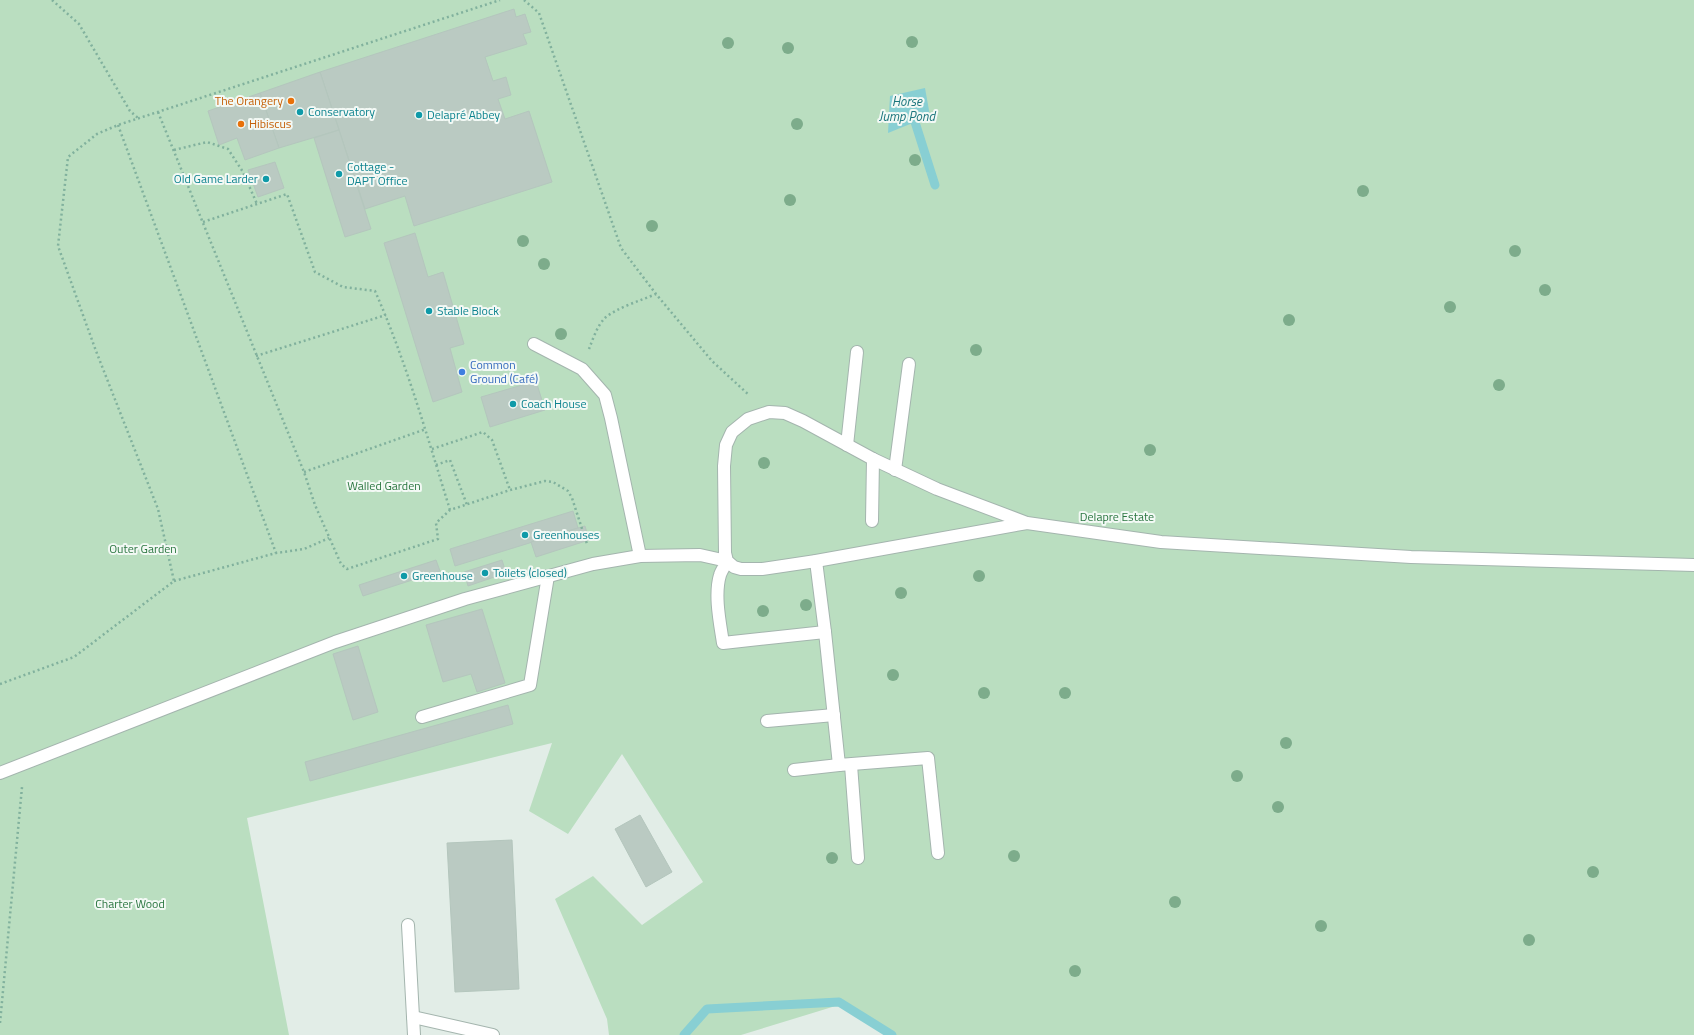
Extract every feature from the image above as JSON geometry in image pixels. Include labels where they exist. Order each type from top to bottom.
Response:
[{"type":"lane","points":[[534,344],[582,368],[605,395],[612,418],[640,556]]},
{"type":"lane","points":[[847,445],[857,352]]},
{"type":"lane","points":[[895,470],[909,364]]},
{"type":"lane","points":[[825,632],[723,643],[719,608],[720,574],[727,561],[725,545],[724,466],[726,445],[732,432],[748,419],[769,412],[785,413],[873,460],[937,489],[1027,523],[1161,542],[1411,557],[1694,565]]},
{"type":"lane","points":[[872,521],[873,460]]},
{"type":"lane","points":[[0,772],[334,642],[465,599],[593,564],[640,556],[700,555],[727,561],[734,567],[741,569],[762,569],[816,561],[1027,523]]},
{"type":"lane","points":[[816,561],[834,715],[845,765],[858,858]]},
{"type":"lane","points":[[422,717],[530,685],[548,576]]},
{"type":"lane","points":[[767,721],[834,715]]},
{"type":"lane","points":[[794,770],[928,758],[938,853]]},
{"type":"lane","points":[[408,925],[414,1035]]},
{"type":"lane","points":[[413,1017],[493,1035]]},
{"type":"path","points":[[52,0],[79,24],[130,111],[138,118]]},
{"type":"path","points":[[174,581],[158,509],[96,351],[58,246],[68,157],[98,134],[118,125],[500,0]]},
{"type":"path","points":[[524,0],[539,13],[621,248],[656,294],[712,362],[769,412]]},
{"type":"path","points":[[158,112],[304,472],[329,538],[341,564],[347,569],[438,539],[436,523],[450,510],[510,490],[545,481],[553,482],[568,490],[572,498],[593,564]]},
{"type":"path","points":[[118,125],[276,552]]},
{"type":"path","points":[[174,150],[207,142],[228,149],[243,172],[257,204]]},
{"type":"path","points":[[203,222],[287,194],[316,272],[343,287],[375,291],[386,315],[426,429],[450,510]]},
{"type":"path","points":[[562,359],[572,359],[582,355],[590,349],[594,334],[605,318],[629,305],[656,294]]},
{"type":"path","points":[[256,356],[386,315]]},
{"type":"path","points":[[304,472],[426,429]]},
{"type":"path","points":[[432,449],[483,432],[492,440],[510,490]]},
{"type":"path","points":[[436,465],[450,460],[467,504]]},
{"type":"path","points":[[0,684],[74,657],[174,581],[276,552],[304,548],[329,538]]},
{"type":"path","points":[[0,1023],[24,763]]},
{"type":"green space","name":"Delapre Estate","points":[[0,0],[1694,0],[1694,1035],[892,1035],[842,1004],[741,1035],[609,1035],[607,1019],[555,899],[593,876],[642,925],[703,882],[622,754],[568,834],[529,811],[552,743],[247,818],[289,1035],[0,1035]]},
{"type":"water","name":"Horse Jump Pond","points":[[925,88],[930,116],[888,133],[890,96]]},
{"type":"building","name":"Delapré Abbey","points":[[514,9],[516,17],[525,14],[531,32],[523,34],[527,44],[485,57],[493,81],[506,77],[511,95],[498,99],[505,119],[529,111],[552,182],[414,226],[405,196],[365,209],[320,72]]},
{"type":"building","name":"Conservatory","points":[[320,72],[339,130],[279,148],[260,93]]},
{"type":"building","name":"Hibiscus","points":[[260,93],[279,148],[245,160],[237,138],[219,145],[208,111]]},
{"type":"building","name":"Cottage - DAPT Office","points":[[339,130],[371,229],[345,237],[314,138]]},
{"type":"building","name":"Old Game Larder","points":[[275,162],[284,188],[258,197],[248,170]]},
{"type":"building","name":"Stable Block","points":[[415,233],[428,277],[443,272],[464,344],[450,348],[462,392],[433,402],[384,243]]},
{"type":"building","name":"Coach House","points":[[536,381],[545,410],[490,427],[481,397]]},
{"type":"building","name":"Greenhouses","points":[[573,511],[578,528],[455,566],[450,549]]},
{"type":"building","points":[[585,526],[589,540],[536,557],[531,542]]},
{"type":"building","name":"Greenhouse","points":[[436,560],[440,571],[363,596],[359,585]]},
{"type":"building","name":"Toilets (closed)","points":[[502,560],[506,573],[468,586],[464,572]]},
{"type":"building","points":[[482,609],[505,683],[477,692],[471,674],[443,682],[426,625]]},
{"type":"building","points":[[358,646],[378,712],[353,720],[333,654]]},
{"type":"building","points":[[508,705],[513,724],[310,781],[305,762]]},
{"type":"building","points":[[640,815],[672,872],[646,887],[615,829]]},
{"type":"building","points":[[512,840],[519,989],[455,992],[447,843]]},
{"type":"waterway","points":[[915,122],[935,185]]},
{"type":"waterway","points":[[684,1035],[707,1009],[839,1002],[892,1035]]},
{"type":"place","name":"The Orangery","points":[[291,101]]},
{"type":"place","name":"Conservatory","points":[[300,112]]},
{"type":"place","name":"Delapré Abbey","points":[[419,115]]},
{"type":"place","name":"Hibiscus","points":[[241,124]]},
{"type":"place","name":"Cottage - DAPT Office","points":[[339,174]]},
{"type":"place","name":"Old Game Larder","points":[[266,179]]},
{"type":"place","name":"Stable Block","points":[[429,311]]},
{"type":"place","name":"Common Ground (Café)","points":[[462,372]]},
{"type":"place","name":"Coach House","points":[[513,404]]},
{"type":"place","name":"Greenhouses","points":[[525,535]]},
{"type":"place","name":"Toilets (closed)","points":[[485,573]]},
{"type":"place","name":"Greenhouse","points":[[404,576]]},
{"type":"park label","name":"Walled Garden","points":[[384,486]]},
{"type":"park label","name":"Outer Garden","points":[[143,549]]},
{"type":"park label","name":"Charter Wood","points":[[130,904]]}]
